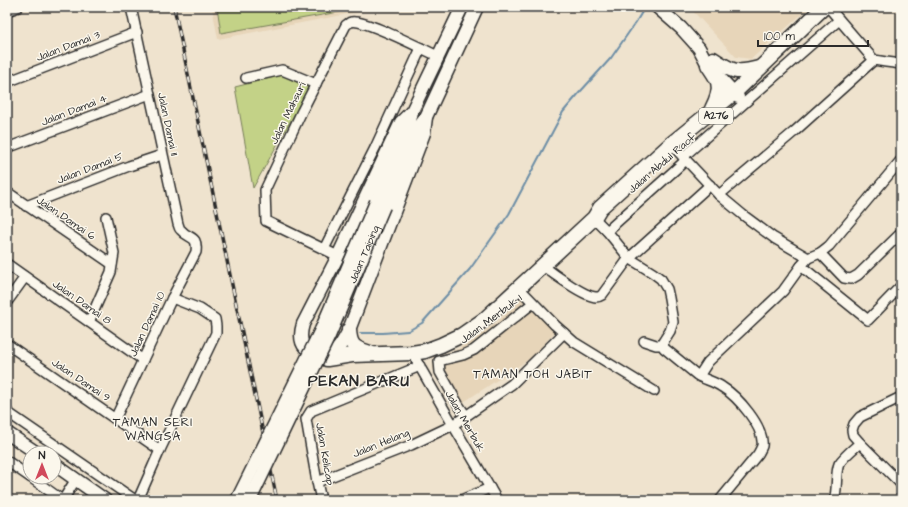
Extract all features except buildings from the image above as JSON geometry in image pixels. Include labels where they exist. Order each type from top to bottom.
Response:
[{"type":"main road","name":"Jalan Taiping","points":[[250,500],[329,336],[409,126],[412,111],[462,7]]},
{"type":"main road","name":"Jalan Taiping","points":[[237,500],[321,330],[380,204],[417,130],[426,117],[477,7]]},
{"type":"main road","points":[[659,8],[681,28],[739,92]]},
{"type":"main road","name":"Jalan Abdul Raof","points":[[327,359],[352,355],[412,353],[425,351],[462,335],[484,319],[519,288],[594,218],[604,213],[679,153],[739,92],[761,67],[832,11]]},
{"type":"main road","name":"Jalan Abdul Raof","points":[[679,153],[711,111],[739,92],[832,11]]},
{"type":"main road","points":[[711,62],[742,72],[761,67]]},
{"type":"main road","points":[[711,62],[719,87],[718,94],[711,111]]},
{"type":"main road","points":[[412,111],[402,122],[338,256],[303,324],[301,333],[302,342],[306,349],[314,354],[327,359],[340,347],[350,330],[424,133],[426,117]]},
{"type":"main road","points":[[350,330],[350,340],[354,346],[370,354]]},
{"type":"main road","points":[[7,433],[25,445]]},
{"type":"main road","points":[[62,469],[105,500]]},
{"type":"street","points":[[7,11],[18,7]]},
{"type":"street","name":"Jalan Damai 11","points":[[131,7],[178,224],[181,230],[194,239]]},
{"type":"street","points":[[607,231],[679,153],[832,11],[874,60],[901,64]]},
{"type":"street","name":"Jalan Mahsuri","points":[[324,249],[266,220],[265,190],[302,111],[346,25],[352,21],[360,22],[385,31],[421,48]]},
{"type":"street","name":"Jalan Damai 3","points":[[7,82],[137,32]]},
{"type":"street","points":[[338,256],[324,249],[375,148],[421,48],[438,56]]},
{"type":"street","points":[[719,195],[795,131],[874,60]]},
{"type":"street","points":[[246,78],[282,70],[316,84]]},
{"type":"street","name":"Jalan Damai 4","points":[[7,148],[150,94]]},
{"type":"street","points":[[375,148],[386,154]]},
{"type":"street","points":[[679,153],[719,195],[743,215],[774,238],[808,258]]},
{"type":"street","name":"Jalan Damai 5","points":[[26,206],[162,154]]},
{"type":"street","points":[[699,376],[710,360],[783,291],[800,266],[808,258],[820,253],[829,246],[901,160]]},
{"type":"street","points":[[542,265],[562,280],[584,293],[599,297],[629,258],[710,185]]},
{"type":"street","name":"Jalan Damai 6","points":[[7,192],[112,264]]},
{"type":"street","points":[[89,322],[111,272],[114,253],[106,217]]},
{"type":"street","points":[[594,218],[607,231],[629,258],[661,279],[667,289],[673,322],[663,345]]},
{"type":"street","points":[[820,253],[844,278],[851,279],[858,275],[901,233]]},
{"type":"street","name":"Jalan Damai 10","points":[[115,419],[172,298],[196,252],[197,245],[194,239]]},
{"type":"street","name":"Jalan Damai 8","points":[[7,264],[143,360]]},
{"type":"street","points":[[800,266],[868,320],[901,286]]},
{"type":"street","points":[[7,302],[25,277]]},
{"type":"street","points":[[519,288],[574,342],[654,391]]},
{"type":"street","points":[[138,500],[160,450],[216,333],[215,319],[200,309],[172,298]]},
{"type":"street","name":"Jalan Merbuk 1","points":[[466,416],[440,372],[439,361],[463,355],[474,350],[533,302]]},
{"type":"street","name":"Jalan Helang","points":[[317,482],[411,445],[453,425],[512,384],[564,333]]},
{"type":"street","points":[[644,341],[656,345],[663,345]]},
{"type":"street","name":"Jalan Damai 9","points":[[7,344],[160,450]]},
{"type":"street","points":[[663,345],[664,348],[699,376],[722,386],[734,394],[743,405],[761,435],[762,445],[758,454],[720,500]]},
{"type":"street","name":"Jalan Merbuk","points":[[412,353],[497,500]]},
{"type":"street","name":"Jalan Kelicap","points":[[321,500],[306,419],[311,411],[420,366]]},
{"type":"street","points":[[901,397],[860,417],[854,424],[852,430],[853,435],[860,443],[901,484]]},
{"type":"street","points":[[7,412],[135,500]]},
{"type":"street","points":[[834,500],[839,465],[845,456],[860,443]]},
{"type":"street","points":[[7,460],[22,471]]},
{"type":"street","points":[[41,485],[63,500],[76,479]]},
{"type":"street","points":[[461,500],[479,497],[490,488]]},
{"type":"shaded area","points":[[212,7],[384,7],[218,39]]},
{"type":"shaded area","points":[[689,7],[810,7],[751,59],[736,57]]},
{"type":"shaded area","points":[[529,292],[562,324],[531,358],[456,407],[433,369],[433,357],[458,349],[494,325]]},
{"type":"green space","points":[[217,7],[367,7],[221,33]]},
{"type":"green space","points":[[282,75],[309,88],[253,188],[235,87]]},
{"type":"waterway","points":[[360,333],[408,331],[422,323],[470,269],[509,214],[563,112],[611,58],[645,7]]},
{"type":"railway","points":[[174,7],[277,500]]},
{"type":"district","name":"TAMAN TOH JABIT","points":[[533,374]]},
{"type":"district","name":"PEKAN BARU","points":[[359,381]]},
{"type":"district","name":"TAMAN SERI WANGSA","points":[[153,429]]}]
